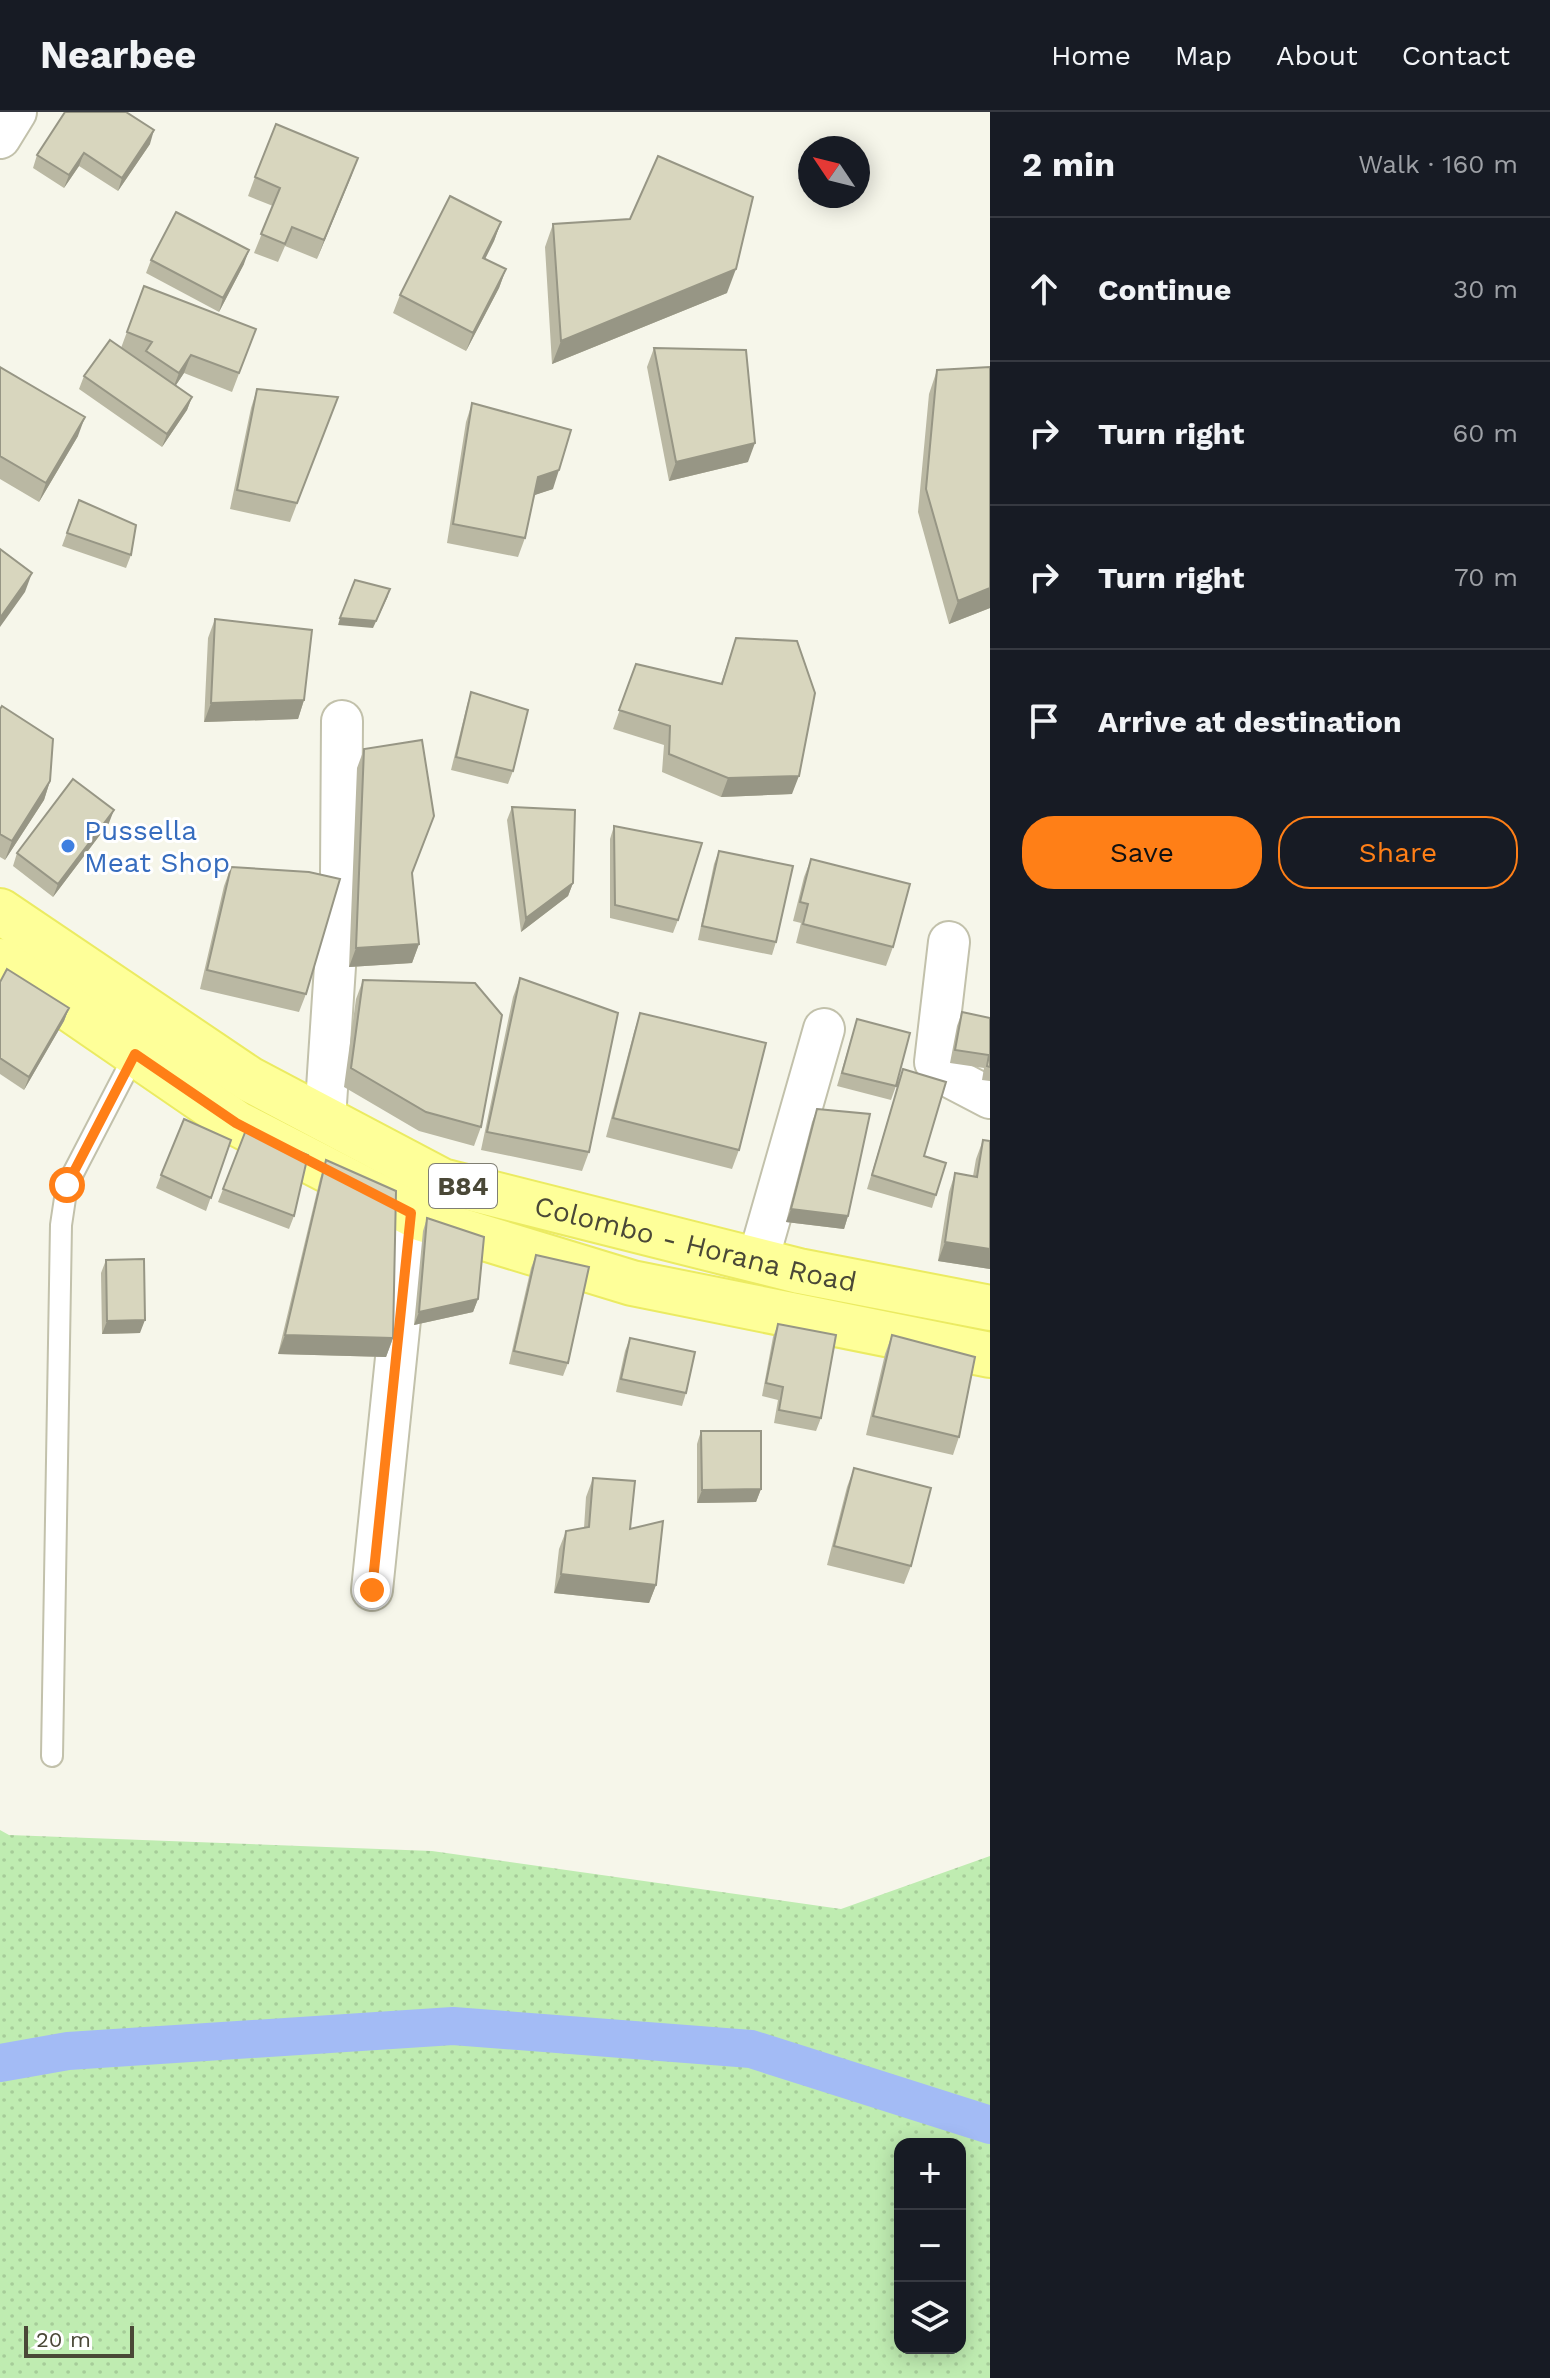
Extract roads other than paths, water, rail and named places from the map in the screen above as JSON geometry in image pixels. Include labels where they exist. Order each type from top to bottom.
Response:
[{"type":"main road","name":"Colombo - Horana Road","points":[[0,911],[249,1079],[442,1181],[799,1271],[990,1308]]},
{"type":"main road","name":"Colombo - Horana Road","points":[[0,961],[236,1123],[422,1219],[632,1283],[990,1355]]},
{"type":"street","points":[[0,138],[16,112]]},
{"type":"street","points":[[325,1119],[341,875],[342,721]]},
{"type":"street","points":[[949,942],[935,1062],[946,1075],[990,1098]]},
{"type":"street","points":[[758,1260],[824,1029]]},
{"type":"street","points":[[372,1590],[411,1213]]},
{"type":"lane","points":[[52,1756],[61,1225],[67,1185],[135,1054]]},
{"type":"waterway","points":[[0,2063],[68,2051],[453,2026],[751,2049],[990,2125]]},
{"type":"place","name":"Pussella Meat Shop","points":[[68,846]]}]
